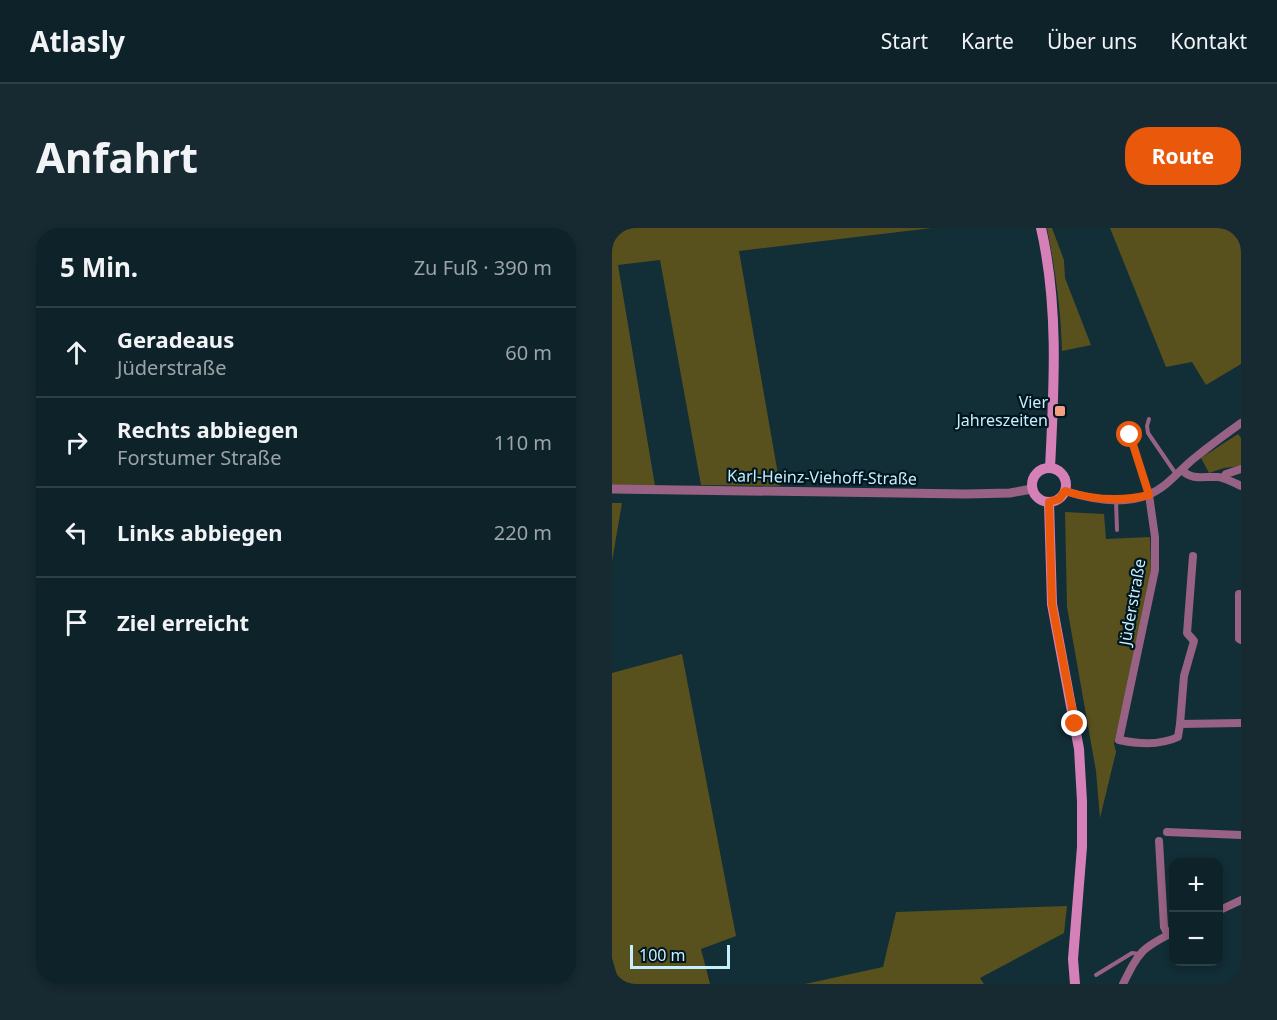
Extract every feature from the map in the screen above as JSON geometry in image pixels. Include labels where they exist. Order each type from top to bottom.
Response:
[{"type":"main road","points":[[1041,228],[1050,272],[1053,323],[1054,377],[1050,468]]},
{"type":"main road","points":[[1045,468],[1050,468],[1056,469],[1064,476],[1066,486],[1059,499],[1049,502],[1038,498],[1032,489],[1033,478],[1036,474],[1045,468]]},
{"type":"main road","points":[[1049,502],[1052,604],[1079,749],[1082,801],[1082,847],[1073,958],[1075,984]]},
{"type":"street","points":[[1065,491],[1082,497],[1116,500],[1149,495],[1163,487],[1211,444],[1241,423]]},
{"type":"street","points":[[1223,478],[1226,474],[1241,469]]},
{"type":"street","points":[[1179,472],[1192,477],[1223,478],[1241,486]]},
{"type":"street","name":"Karl-Heinz-Viehoff-Straße","points":[[612,489],[966,494],[1010,493],[1032,489]]},
{"type":"street","name":"Jüderstraße","points":[[1149,495],[1155,537],[1155,570],[1119,740],[1148,743],[1173,740],[1178,737],[1180,724]]},
{"type":"street","points":[[1193,556],[1187,633],[1194,640],[1184,676],[1180,724],[1241,723]]},
{"type":"street","points":[[1239,594],[1239,639],[1241,640]]},
{"type":"street","points":[[1167,832],[1241,835]]},
{"type":"street","points":[[1159,841],[1164,927],[1169,932]]},
{"type":"street","points":[[1223,909],[1241,900]]},
{"type":"street","points":[[1123,984],[1144,948],[1169,935]]},
{"type":"lane","points":[[1149,419],[1148,434],[1179,472]]},
{"type":"lane","name":"Jüderstraße","points":[[1130,435],[1149,495]]},
{"type":"lane","points":[[1116,500],[1117,530]]},
{"type":"lane","points":[[1096,975],[1132,953],[1140,954]]},
{"type":"shaded area","points":[[612,228],[932,228],[739,251],[780,486],[701,485],[660,260],[618,265],[655,486],[612,486]]},
{"type":"shaded area","points":[[1047,228],[1052,228],[1064,260],[1065,278],[1091,345],[1062,351],[1057,289]]},
{"type":"shaded area","points":[[1110,228],[1241,228],[1241,364],[1206,385],[1192,362],[1166,367]]},
{"type":"shaded area","points":[[1238,434],[1241,438],[1241,466],[1209,473],[1201,458]]},
{"type":"shaded area","points":[[612,503],[622,503],[612,561]]},
{"type":"shaded area","points":[[1065,512],[1104,514],[1106,539],[1150,537],[1151,570],[1147,595],[1114,744],[1116,752],[1100,818],[1096,771],[1067,607]]},
{"type":"shaded area","points":[[682,654],[736,936],[701,949],[710,984],[612,984],[612,977],[617,975],[612,958],[612,673]]},
{"type":"shaded area","points":[[1067,906],[1064,933],[980,978],[984,984],[805,984],[883,967],[896,912]]},
{"type":"place","name":"Vier Jahreszeiten","points":[[1060,411]]},
{"type":"route","points":[[1075,724],[1052,604],[1049,502],[1059,499],[1065,491],[1082,497],[1116,500],[1149,495],[1130,435]]}]
